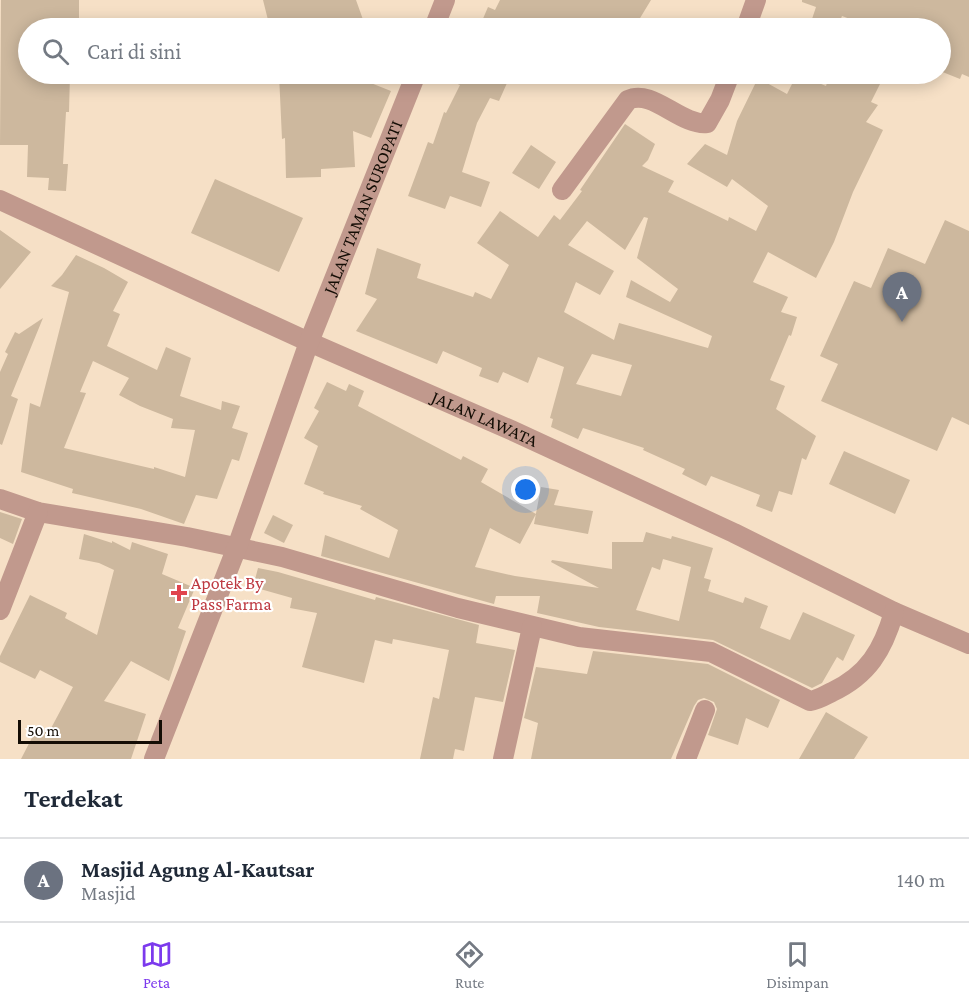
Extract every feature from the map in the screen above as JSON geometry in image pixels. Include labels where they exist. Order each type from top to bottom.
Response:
[{"type":"street","points":[[438,18],[445,0]]},
{"type":"street","points":[[750,18],[756,0]]},
{"type":"street","name":"JALAN TAMAN SUROPATI","points":[[154,759],[237,547],[309,342],[412,84]]},
{"type":"street","points":[[562,190],[628,100],[639,97],[691,121],[707,123],[726,84]]},
{"type":"street","name":"JALAN LAWATA","points":[[0,200],[309,342],[511,430],[744,538],[894,612],[969,644]]},
{"type":"street","points":[[0,499],[38,512],[120,524],[282,557],[532,627],[579,637],[711,652],[810,701],[818,700],[844,687],[870,666],[889,629],[894,612]]},
{"type":"street","points":[[1,605],[38,512]]},
{"type":"street","points":[[502,759],[532,627]]},
{"type":"street","points":[[686,759],[705,710]]},
{"type":"building","points":[[1,0],[79,0],[79,18],[18,18],[18,84],[70,84],[63,164],[68,164],[66,191],[48,190],[49,178],[27,177],[28,145],[0,145]]},
{"type":"building","points":[[263,0],[356,0],[362,18],[268,18]]},
{"type":"building","points":[[500,0],[651,0],[640,18],[483,18],[488,7],[495,10]]},
{"type":"building","points":[[802,0],[969,0],[969,77],[962,74],[960,79],[951,75],[951,18],[847,18],[842,16],[841,18],[812,18],[816,7]]},
{"type":"building","points":[[279,84],[373,84],[391,91],[371,138],[353,131],[355,167],[321,169],[321,177],[286,178],[285,138],[282,139]]},
{"type":"building","points":[[458,84],[507,84],[499,101],[490,98],[477,123],[462,172],[490,182],[481,207],[450,196],[445,209],[408,196],[428,142],[433,144],[444,112],[446,113],[460,85]]},
{"type":"building","points":[[755,84],[769,84],[787,94],[792,84],[826,86],[827,84],[880,84],[871,102],[878,105],[866,122],[883,130],[816,278],[768,252],[753,282],[788,297],[781,312],[797,317],[791,336],[789,335],[770,380],[785,386],[776,409],[816,436],[806,460],[802,458],[792,495],[779,491],[772,512],[756,506],[760,495],[711,476],[706,486],[682,474],[685,469],[643,450],[644,448],[583,428],[578,439],[551,427],[553,419],[550,418],[564,367],[538,357],[528,383],[503,372],[498,383],[479,376],[482,368],[443,351],[437,364],[356,331],[377,299],[365,294],[377,248],[421,264],[417,278],[473,297],[475,292],[491,299],[509,265],[477,243],[500,211],[538,237],[554,215],[560,220],[582,191],[580,190],[625,124],[655,144],[648,160],[642,166],[674,181],[668,192],[728,221],[729,217],[756,231],[768,206],[732,179],[727,187],[687,164],[705,144],[727,155],[737,121]],"holes":[[[644,217],[648,218],[637,258],[678,289],[670,302],[631,280],[626,297],[712,336],[708,348],[619,323],[614,340],[564,312],[576,282],[600,295],[614,271],[568,245],[587,221],[625,250]],[[592,354],[632,365],[621,396],[576,384]]]},
{"type":"building","points":[[531,145],[556,162],[539,189],[512,173]]},
{"type":"building","points":[[215,179],[303,218],[279,272],[191,233]]},
{"type":"building","points":[[945,220],[969,231],[969,425],[952,417],[937,451],[821,401],[838,364],[820,356],[854,281],[871,288],[888,248],[925,264]]},
{"type":"building","points":[[0,230],[31,252],[0,289]]},
{"type":"building","points":[[76,255],[128,282],[113,311],[120,314],[107,346],[157,370],[166,347],[191,358],[180,396],[221,410],[222,401],[240,406],[232,428],[248,433],[239,461],[232,459],[217,499],[196,495],[184,524],[141,509],[72,493],[73,489],[21,472],[30,403],[40,407],[69,292],[51,286]],"holes":[[[93,361],[129,378],[119,395],[173,419],[171,428],[195,430],[185,477],[154,467],[154,469],[64,448],[86,393],[80,392]]]},
{"type":"building","points":[[43,318],[11,396],[18,399],[2,445],[0,444],[0,372],[8,354],[5,352],[15,332],[19,334]]},
{"type":"building","points":[[327,382],[346,391],[349,384],[364,391],[358,406],[461,460],[463,456],[488,469],[481,482],[536,514],[520,544],[490,528],[475,567],[515,576],[599,588],[551,562],[552,560],[612,569],[612,542],[643,542],[646,532],[671,539],[672,536],[713,548],[704,578],[711,580],[708,591],[743,603],[745,597],[768,606],[760,628],[790,640],[803,612],[855,635],[843,661],[837,657],[822,683],[812,688],[713,640],[599,627],[537,613],[540,596],[496,596],[494,604],[321,556],[325,535],[389,558],[398,530],[360,509],[362,506],[323,494],[324,492],[304,484],[318,446],[304,438],[319,411],[314,408]],"holes":[[[663,559],[691,567],[679,621],[636,610],[652,567],[660,570]]]},
{"type":"building","points":[[844,451],[910,480],[895,514],[829,484]]},
{"type":"building","points":[[541,487],[559,490],[554,505],[593,511],[588,534],[534,524]]},
{"type":"building","points":[[0,512],[22,519],[13,544],[0,538]]},
{"type":"building","points":[[273,515],[293,525],[284,543],[264,533]]},
{"type":"building","points":[[84,534],[112,543],[112,541],[130,550],[132,542],[168,554],[162,574],[195,588],[178,628],[186,631],[169,681],[131,661],[104,701],[146,714],[131,759],[21,759],[38,726],[49,732],[73,687],[40,670],[35,679],[0,662],[0,656],[30,595],[67,613],[65,618],[97,635],[114,570],[99,563],[79,559]]},
{"type":"building","points":[[258,568],[479,625],[476,643],[515,650],[503,702],[475,697],[464,751],[455,749],[453,759],[420,759],[433,697],[439,699],[449,650],[393,639],[392,644],[375,640],[364,683],[302,667],[317,613],[290,608],[292,598],[253,587]]},
{"type":"building","points":[[593,651],[708,664],[780,700],[768,728],[746,718],[738,745],[708,735],[717,709],[714,702],[704,698],[698,700],[694,706],[671,759],[531,759],[538,723],[524,718],[536,667],[587,674]]},
{"type":"building","points":[[826,712],[868,737],[854,759],[799,759]]},
{"type":"place","name":"Masjid Agung Al-Kautsar","points":[[902,322]]},
{"type":"place","name":"Apotek By Pass Farma","points":[[179,593]]}]
